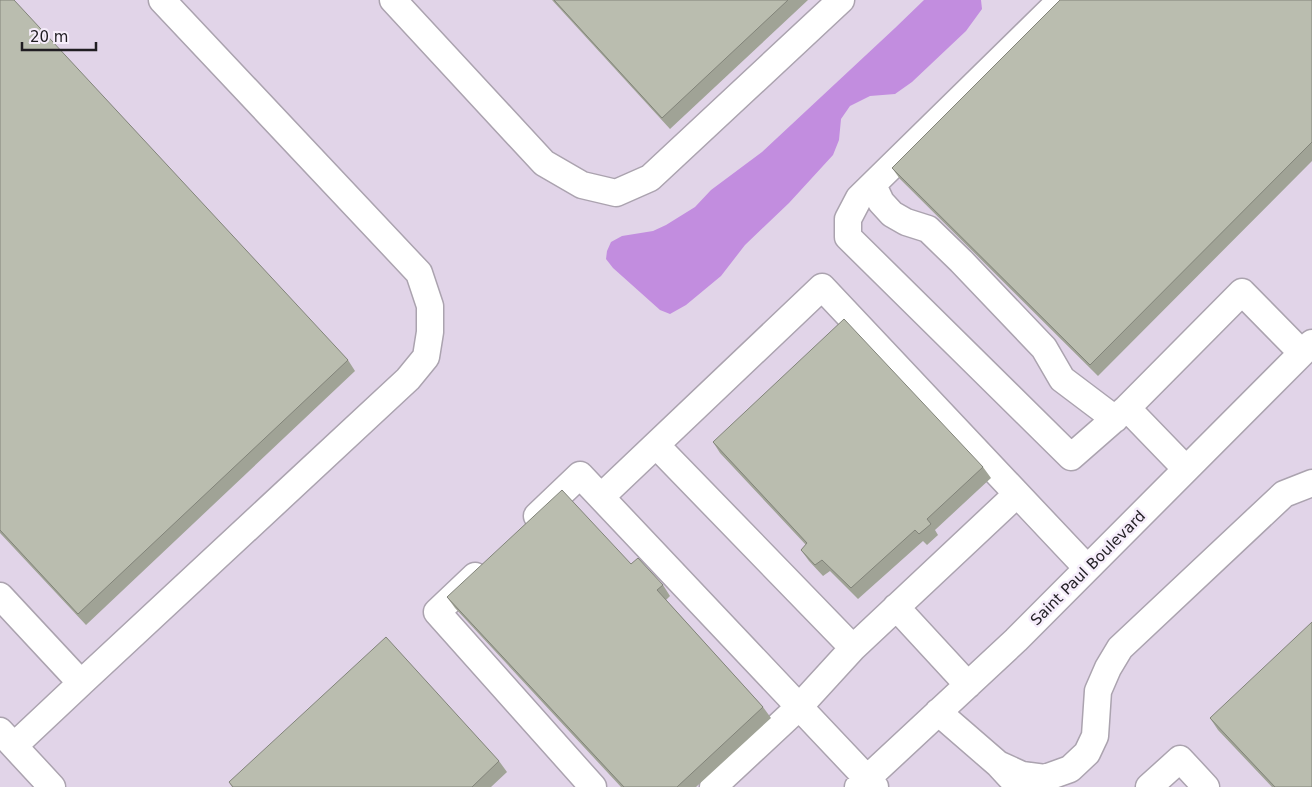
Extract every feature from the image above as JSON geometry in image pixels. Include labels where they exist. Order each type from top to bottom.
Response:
[{"type":"street","points":[[52,787],[7,738],[81,683],[408,379],[426,357],[430,332],[430,306],[419,273],[162,0]]},
{"type":"street","points":[[393,0],[544,163],[582,185],[616,192],[650,178],[841,0]]},
{"type":"street","points":[[1061,0],[859,198],[848,218],[848,237],[1071,457],[1121,413],[1242,292],[1307,348]]},
{"type":"street","points":[[873,185],[881,202],[892,214],[906,222],[928,229],[961,261],[1044,348],[1062,379],[1121,413],[1186,469]]},
{"type":"street","points":[[601,497],[822,288],[1087,568]]},
{"type":"street","name":"Saint Paul Boulevard","points":[[867,784],[938,712],[1016,640],[1307,348]]},
{"type":"street","points":[[656,445],[853,648]]},
{"type":"street","points":[[523,530],[580,475],[799,706],[867,784]]},
{"type":"street","points":[[998,764],[1022,775],[1045,778],[1070,769],[1087,753],[1095,736],[1098,691],[1108,668],[1120,648],[1284,494],[1312,482]]},
{"type":"street","points":[[713,787],[799,706],[853,648],[1017,494]]},
{"type":"street","points":[[494,557],[437,612],[593,787]]},
{"type":"street","points":[[0,596],[81,683]]},
{"type":"street","points":[[896,607],[968,685]]},
{"type":"street","points":[[938,712],[998,764],[1020,787]]},
{"type":"street","points":[[1149,787],[1180,759],[1206,787]]},
{"type":"shaded area","points":[[0,0],[1312,0],[1312,787],[0,787]]},
{"type":"shaded area","points":[[924,0],[981,0],[982,9],[966,31],[912,82],[895,94],[870,96],[850,106],[841,119],[839,140],[833,155],[789,203],[745,245],[721,276],[686,305],[670,314],[660,310],[613,268],[606,259],[611,242],[622,236],[653,231],[695,207],[711,190],[762,152]]},
{"type":"building","points":[[0,0],[14,0],[348,360],[78,614],[0,530]]},
{"type":"building","points":[[554,0],[788,0],[662,118]]},
{"type":"building","points":[[1060,0],[1312,0],[1312,142],[1090,365],[892,168]]},
{"type":"building","points":[[844,319],[983,467],[927,519],[931,524],[919,534],[915,530],[851,588],[822,560],[815,565],[801,550],[807,543],[713,442]]},
{"type":"building","points":[[562,490],[631,564],[638,558],[663,585],[657,590],[763,707],[677,787],[624,787],[447,597]]},
{"type":"building","points":[[1312,622],[1312,787],[1275,787],[1210,718]]},
{"type":"building","points":[[386,637],[499,761],[472,787],[233,787],[229,782]]}]
